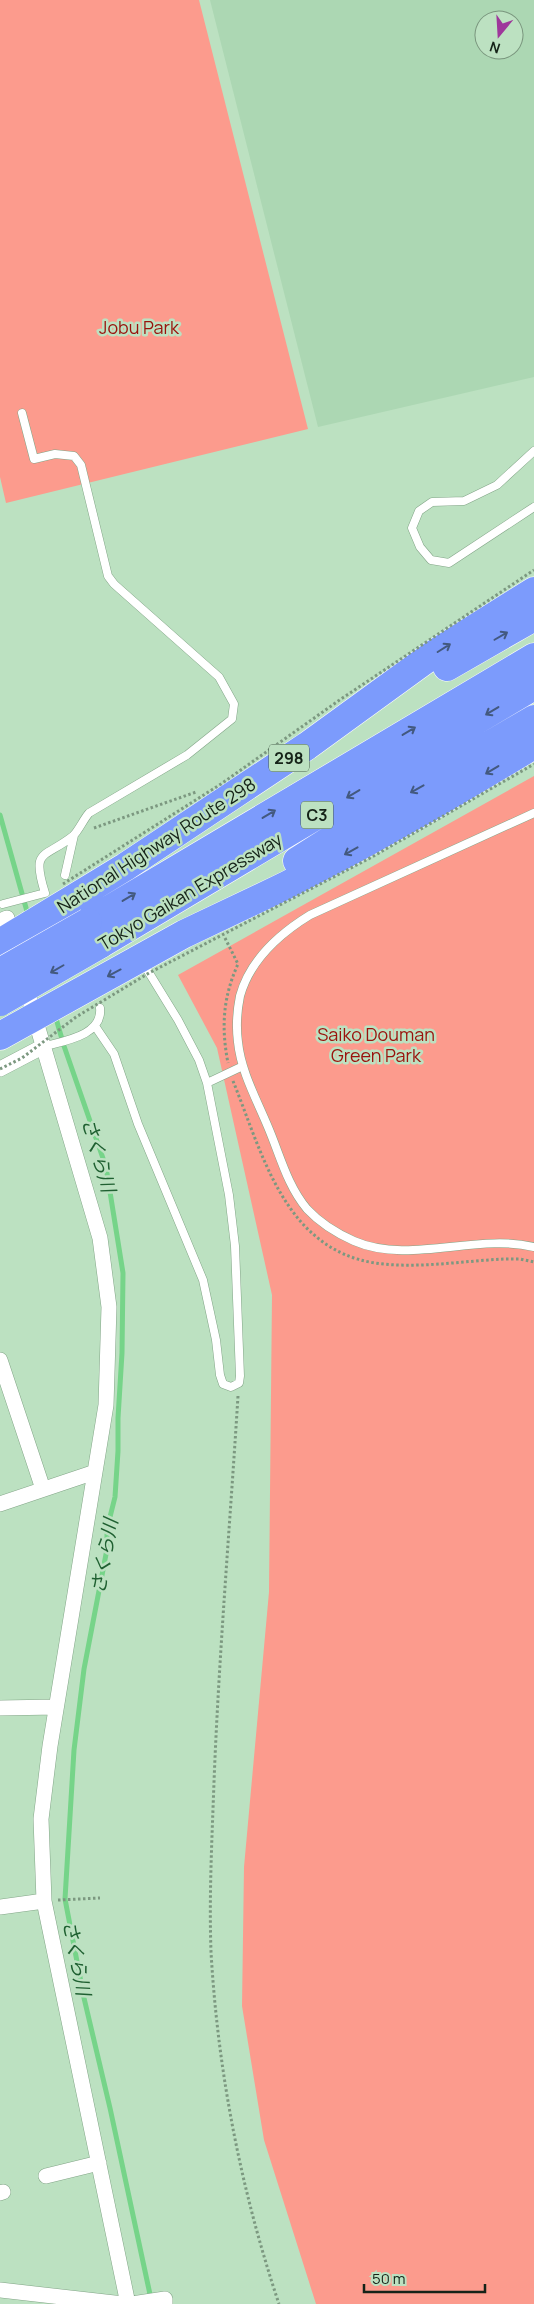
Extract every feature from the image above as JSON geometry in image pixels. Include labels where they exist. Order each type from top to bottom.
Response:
[{"type":"highway","name":"National Highway Route 298","points":[[16,921],[125,867],[307,746],[435,654],[534,591]]},
{"type":"highway","points":[[307,746],[534,617]]},
{"type":"highway","name":"Tokyo Gaikan Expressway","points":[[0,972],[534,657]]},
{"type":"highway","name":"Tokyo Gaikan Expressway","points":[[0,1002],[108,940],[534,686]]},
{"type":"highway","points":[[0,1036],[44,1011],[145,966],[184,934],[360,821],[534,720]]},
{"type":"highway","points":[[184,934],[287,885],[533,751]]},
{"type":"street","points":[[16,921],[44,1011],[47,1045],[100,1238],[109,1307],[106,1405],[56,1707],[41,1819],[49,1900],[99,2163],[133,2304],[161,2302]]},
{"type":"street","points":[[0,1069],[47,1045]]},
{"type":"street","points":[[0,1360],[43,1489]]},
{"type":"street","points":[[0,1504],[96,1472]]},
{"type":"street","points":[[0,1708],[56,1707]]},
{"type":"street","points":[[0,1907],[49,1900]]},
{"type":"street","points":[[46,2176],[99,2163]]},
{"type":"street","points":[[0,2290],[123,2304]]},
{"type":"lane","points":[[22,413],[34,459],[64,454],[74,456],[81,465],[108,576],[114,584],[219,677],[234,704],[232,719],[187,755],[89,814],[81,822],[74,834],[65,875]]},
{"type":"lane","points":[[534,451],[497,485],[464,501],[432,502],[419,511],[412,528],[420,547],[431,560],[449,562],[534,507]]},
{"type":"lane","points":[[534,814],[310,915],[290,927],[258,959],[240,996],[237,1027],[243,1066],[294,1192],[316,1218],[334,1231],[354,1241],[380,1248],[510,1244],[534,1247]]},
{"type":"lane","points":[[0,895],[16,921],[45,893],[38,869],[39,860],[43,854],[74,834]]},
{"type":"lane","points":[[95,1026],[114,1054],[138,1124],[203,1280],[209,1304],[220,1375],[223,1384],[231,1387],[239,1383],[235,1246],[229,1195],[207,1083],[191,1044],[145,966]]},
{"type":"lane","points":[[47,1045],[83,1034],[95,1026],[100,1014],[100,1008]]},
{"type":"lane","points":[[207,1083],[243,1066]]},
{"type":"path","points":[[64,884],[221,784],[365,683],[534,570]]},
{"type":"path","points":[[0,1069],[22,1058],[145,966],[364,862],[533,751]]},
{"type":"path","points":[[74,834],[221,784]]},
{"type":"path","points":[[234,1081],[275,1187],[295,1216],[326,1243],[361,1259],[384,1264],[504,1259],[520,1259],[534,1262]]},
{"type":"path","points":[[239,1383],[216,1730],[210,1896],[211,1944],[222,2062],[234,2141],[249,2207],[279,2304]]},
{"type":"path","points":[[49,1900],[100,1898]]},
{"type":"shaded area","points":[[210,0],[534,0],[534,377],[318,427]]},
{"type":"green space","name":"Jobu Park","points":[[0,0],[199,0],[308,429],[6,503],[0,477]]},
{"type":"green space","name":"Saiko Douman Green Park","points":[[534,776],[534,2304],[316,2304],[264,2140],[242,2006],[244,1867],[269,1592],[272,1295],[217,1048],[178,975]]},
{"type":"waterway","name":"さくら川","points":[[0,815],[28,915]]},
{"type":"waterway","name":"さくら川","points":[[55,1015],[106,1167],[123,1273],[122,1353],[115,1497],[107,1529],[107,1549],[84,1669],[74,1750],[65,1899],[84,1998],[151,2299]]}]
